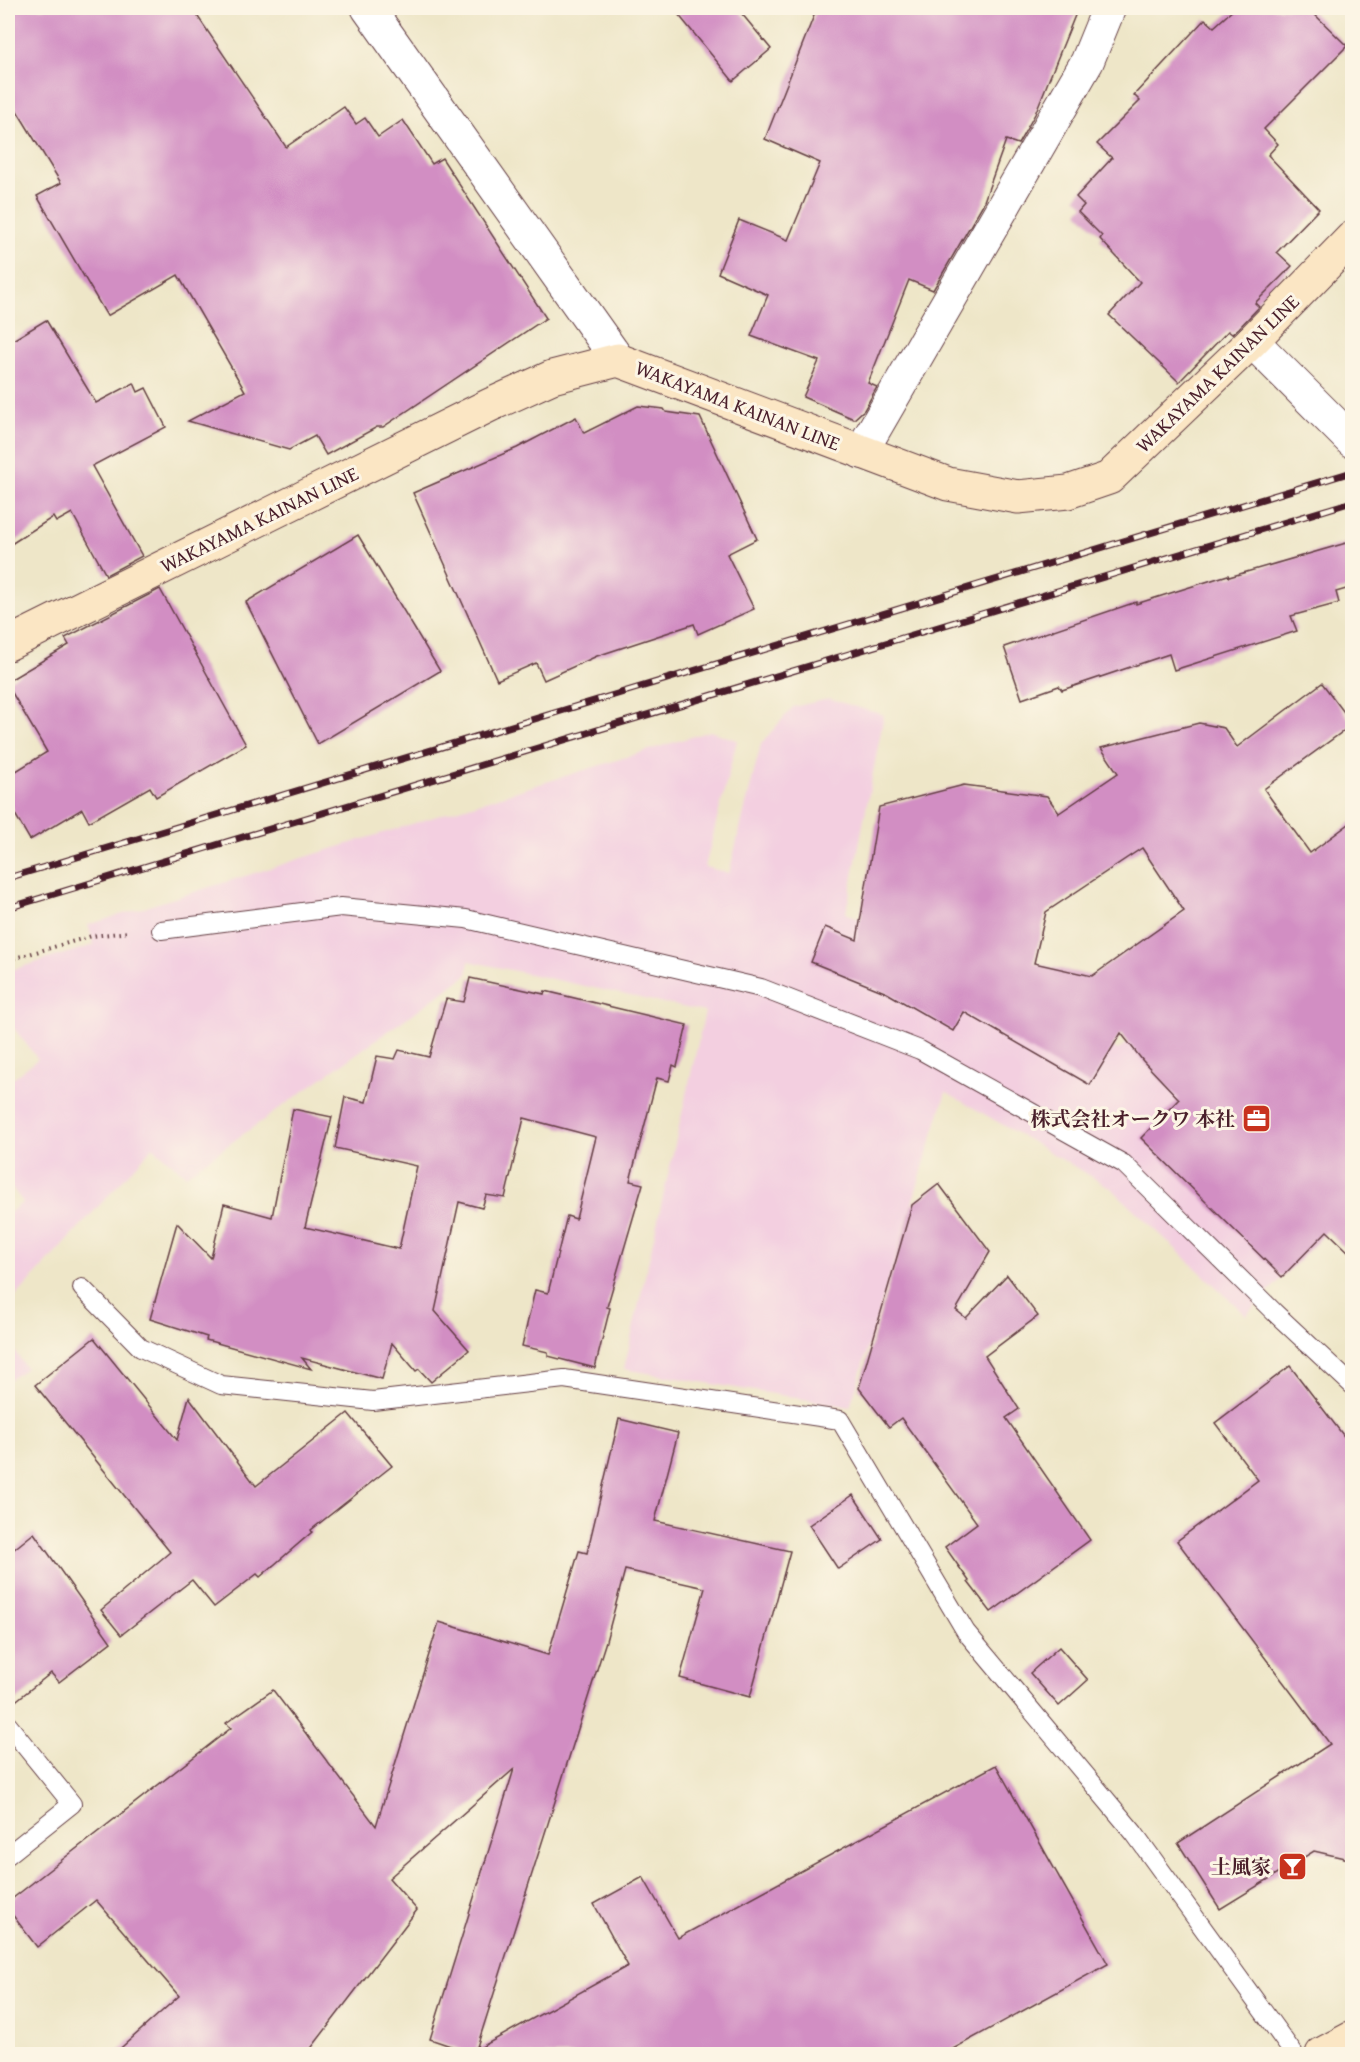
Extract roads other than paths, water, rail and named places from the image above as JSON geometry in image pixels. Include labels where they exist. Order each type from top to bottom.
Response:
[{"type":"main road","name":"WAKAYAMA KAINAN LINE","points":[[8,644],[490,405],[552,377],[618,360],[948,484],[1018,497],[1068,492],[1109,478],[1252,341],[1353,238]]},
{"type":"main road","points":[[1322,2055],[1353,2038]]},
{"type":"street","points":[[368,8],[618,360]]},
{"type":"street","points":[[861,452],[1087,62],[1109,8]]},
{"type":"street","points":[[1252,341],[1353,441]]},
{"type":"lane","points":[[161,930],[341,907],[466,919],[760,988],[920,1050],[1124,1164],[1266,1304],[1353,1385]]},
{"type":"lane","points":[[82,1288],[141,1348],[221,1385],[373,1401],[564,1379],[840,1420],[966,1632],[1134,1833],[1294,2055]]},
{"type":"lane","points":[[8,1725],[72,1804],[8,1855]]},
{"type":"railway","points":[[8,878],[1352,472]]},
{"type":"railway","points":[[8,908],[1352,502]]},
{"type":"place","name":"株式会社オークワ 本社","points":[[1256,1118]]},
{"type":"place","name":"土風家","points":[[1292,1866]]}]
